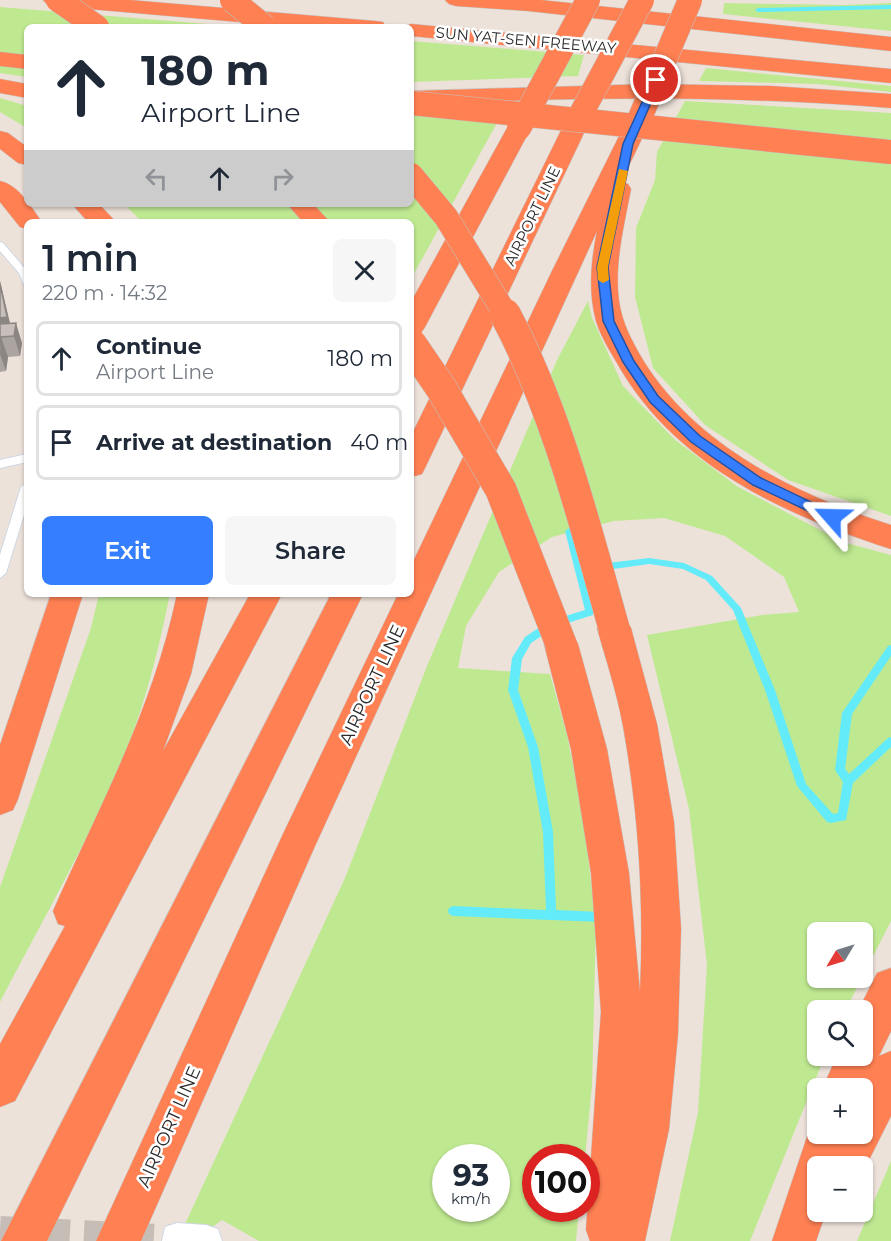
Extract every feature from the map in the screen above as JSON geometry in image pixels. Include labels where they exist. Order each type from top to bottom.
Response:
[{"type":"highway","points":[[56,0],[92,24]]},
{"type":"highway","points":[[56,0],[340,24]]},
{"type":"highway","points":[[232,0],[261,24]]},
{"type":"highway","name":"SUN YAT-SEN FREEWAY","points":[[456,0],[528,5],[891,44]]},
{"type":"highway","points":[[414,321],[588,0]]},
{"type":"highway","name":"AIRPORT LINE","points":[[414,460],[581,114],[642,0]]},
{"type":"highway","name":"AIRPORT LINE","points":[[414,594],[565,271],[634,132],[690,0]]},
{"type":"highway","name":"SUN YAT-SEN FREEWAY","points":[[414,30],[891,76]]},
{"type":"highway","points":[[0,59],[24,62]]},
{"type":"highway","points":[[0,86],[24,90]]},
{"type":"highway","points":[[414,98],[608,89],[772,92],[891,101]]},
{"type":"highway","points":[[414,103],[891,152]]},
{"type":"highway","points":[[634,132],[603,267],[609,321],[629,362],[654,399],[696,439],[757,481],[832,517],[891,537]]},
{"type":"highway","points":[[0,138],[24,156]]},
{"type":"highway","points":[[414,179],[446,217],[506,316],[549,414],[579,506],[640,724],[656,822],[662,929],[658,1034],[648,1129],[623,1241]]},
{"type":"highway","points":[[0,188],[27,219]]},
{"type":"highway","points":[[87,207],[100,219]]},
{"type":"highway","points":[[302,207],[314,219]]},
{"type":"highway","points":[[414,348],[441,388],[501,490],[561,644],[589,749],[610,873],[621,1012],[608,1241]]},
{"type":"highway","points":[[0,799],[66,597]]},
{"type":"highway","points":[[0,1074],[168,691],[193,597]]},
{"type":"highway","points":[[23,1241],[345,597]]},
{"type":"highway","name":"AIRPORT LINE","points":[[118,1241],[296,846],[412,597]]},
{"type":"highway","points":[[0,1086],[263,600]]},
{"type":"highway","points":[[873,1024],[891,987]]},
{"type":"highway","points":[[873,1107],[891,1072]]},
{"type":"highway","points":[[794,1241],[807,1201]]},
{"type":"highway","points":[[806,1241],[816,1222]]},
{"type":"lane","points":[[0,244],[24,275]]},
{"type":"lane","points":[[0,464],[24,459]]},
{"type":"lane","points":[[0,573],[24,497]]},
{"type":"green space","points":[[724,3],[845,5],[891,3],[891,31],[723,14]]},
{"type":"green space","points":[[0,7],[207,24],[24,24],[24,77],[0,73]]},
{"type":"green space","points":[[414,41],[584,55],[578,76],[414,82]]},
{"type":"green space","points":[[706,68],[891,86],[891,92],[817,84],[699,81]]},
{"type":"green space","points":[[0,98],[24,105],[24,126],[0,112]]},
{"type":"green space","points":[[685,101],[891,113],[891,516],[788,480],[705,425],[653,368],[635,297],[636,228],[655,180],[657,152]]},
{"type":"green space","points":[[508,103],[414,274],[414,219],[139,219],[127,207],[414,207],[414,110]]},
{"type":"green space","points":[[588,301],[592,318],[623,386],[674,439],[738,487],[843,542],[891,555],[891,921],[873,956],[873,922],[807,922],[807,988],[857,988],[851,1000],[807,1000],[807,1066],[821,1066],[816,1078],[807,1078],[807,1100],[750,1241],[670,1241],[698,1112],[707,965],[689,809],[647,635],[762,615],[799,612],[784,577],[725,536],[664,518],[614,521],[552,537],[499,572],[466,626],[458,668],[550,674],[567,735],[583,815],[596,923],[592,1085],[586,1144],[522,1144],[522,1222],[578,1222],[576,1241],[259,1241],[222,1220],[204,1233],[185,1224],[345,878],[427,666],[557,360]]},
{"type":"green space","points":[[98,597],[169,597],[152,672],[127,748],[83,845],[0,1002],[0,887],[91,628]]},
{"type":"green space","points":[[891,1161],[891,1241],[857,1241],[865,1222],[873,1222],[873,1203]]},
{"type":"building","points":[[0,284],[7,317],[0,318]]},
{"type":"building","points":[[16,323],[14,336],[1,337],[0,347],[0,324]]},
{"type":"waterway","points":[[758,10],[891,7]]},
{"type":"waterway","points":[[569,531],[580,570]]},
{"type":"waterway","points":[[580,570],[649,561],[684,566],[709,578],[737,608],[770,690],[802,786],[831,819],[842,817],[848,781]]},
{"type":"waterway","points":[[551,915],[548,832],[533,747],[513,690],[517,658],[528,640],[552,624],[590,612],[580,570]]},
{"type":"waterway","points":[[848,781],[840,770],[847,713],[891,649]]},
{"type":"waterway","points":[[848,781],[891,741]]},
{"type":"waterway","points":[[453,911],[551,915]]},
{"type":"waterway","points":[[551,915],[601,917]]},
{"type":"tunnel","points":[[0,1230],[177,1239]]},
{"type":"slow traffic","points":[[603,280],[603,267],[623,171]]},
{"type":"route","points":[[656,80],[628,144],[603,267],[604,295],[609,321],[629,362],[654,399],[696,439],[757,481],[832,517]]}]
